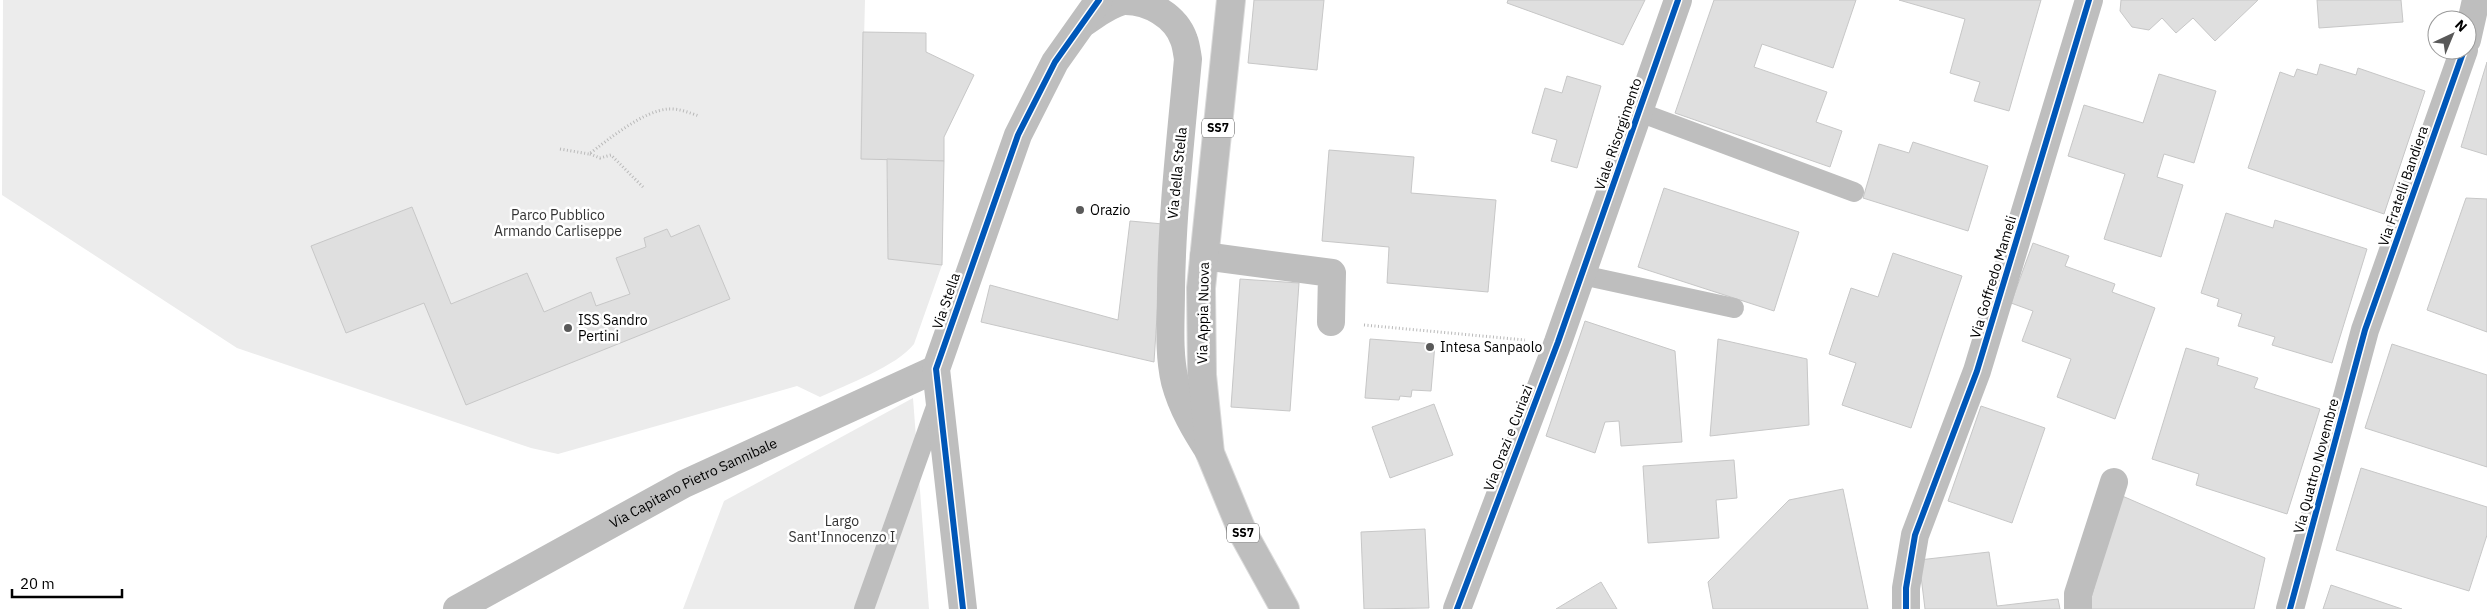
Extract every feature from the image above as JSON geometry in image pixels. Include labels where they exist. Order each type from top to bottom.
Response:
[{"type":"street","points":[[1082,24],[1098,0]]},
{"type":"street","name":"Via Appia Nuova","points":[[1231,0],[1204,256],[1201,351],[1210,453],[1243,533],[1285,609]]},
{"type":"street","name":"Viale Risorgimento","points":[[1582,275],[1678,0]]},
{"type":"street","name":"Via Goffredo Mameli","points":[[1906,609],[1909,558],[1915,535],[1977,372],[2089,0]]},
{"type":"street","name":"Via della Stella","points":[[1082,24],[1105,8],[1123,1],[1142,1],[1161,10],[1175,24],[1184,39],[1188,59],[1172,224],[1170,340],[1175,380],[1180,398],[1189,420],[1210,453]]},
{"type":"street","name":"Via Stella","points":[[962,609],[936,369],[1018,135],[1055,62],[1082,24]]},
{"type":"street","name":"Via Fratelli Bandiera","points":[[2365,330],[2460,60]]},
{"type":"street","points":[[1204,256],[1332,272],[1331,322]]},
{"type":"street","name":"Via Orazi e Curiazi","points":[[1456,609],[1582,275]]},
{"type":"street","name":"Via Quattro Novembre","points":[[2290,609],[2365,330]]},
{"type":"street","name":"Via Capitano Pietro Sannibale","points":[[457,609],[684,484],[936,369]]},
{"type":"street","points":[[2078,609],[2078,594],[2114,482]]},
{"type":"lane","points":[[1639,112],[1854,192]]},
{"type":"lane","points":[[1582,275],[1734,308]]},
{"type":"lane","points":[[864,609],[939,400]]},
{"type":"path","points":[[589,154],[611,137],[652,114],[668,109],[699,116]]},
{"type":"path","points":[[560,149],[600,158],[611,154],[643,187]]},
{"type":"path","points":[[1331,322],[1558,342]]},
{"type":"green space","name":"Parco Pubblico Armando Carliseppe","points":[[3,0],[865,0],[861,159],[887,159],[888,259],[942,265],[914,344],[896,360],[843,387],[820,397],[797,386],[558,454],[531,448],[237,348],[2,195]]},
{"type":"green space","name":"Largo Sant'Innocenzo I","points":[[913,398],[929,609],[683,609],[724,501]]},
{"type":"building","points":[[1254,0],[1324,0],[1317,70],[1248,63]]},
{"type":"building","points":[[1508,0],[1645,0],[1623,45],[1507,3]]},
{"type":"building","points":[[1714,0],[1856,0],[1833,68],[1762,44],[1754,67],[1827,92],[1816,122],[1842,131],[1830,167],[1675,113]]},
{"type":"building","points":[[1899,0],[2041,0],[2009,111],[1974,101],[1980,82],[1950,73],[1965,19]]},
{"type":"building","points":[[2121,0],[2258,0],[2215,41],[2193,18],[2176,33],[2162,18],[2149,30],[2132,27],[2120,11]]},
{"type":"building","points":[[2317,0],[2401,0],[2403,22],[2319,28]]},
{"type":"building","points":[[863,32],[926,33],[926,52],[974,75],[944,137],[944,161],[861,159]]},
{"type":"building","points":[[2487,62],[2487,155],[2461,147]]},
{"type":"building","points":[[2320,64],[2356,75],[2358,68],[2425,91],[2384,214],[2248,168],[2280,72],[2294,77],[2297,69],[2317,75]]},
{"type":"building","points":[[2159,74],[2216,91],[2194,163],[2164,154],[2157,177],[2183,185],[2161,257],[2104,239],[2125,174],[2068,156],[2084,105],[2143,123]]},
{"type":"building","points":[[1567,76],[1601,86],[1577,168],[1551,161],[1557,140],[1532,133],[1545,88],[1562,93]]},
{"type":"building","points":[[1913,142],[1988,166],[1968,231],[1863,198],[1879,144],[1909,153]]},
{"type":"building","points":[[1329,150],[1414,157],[1411,193],[1496,200],[1488,292],[1387,283],[1389,247],[1322,241]]},
{"type":"building","points":[[887,159],[944,161],[942,265],[888,259]]},
{"type":"building","points":[[1664,188],[1799,232],[1774,311],[1638,267]]},
{"type":"building","points":[[2466,198],[2487,199],[2487,332],[2427,310]]},
{"type":"building","points":[[412,207],[451,304],[527,273],[544,312],[591,292],[596,306],[630,294],[616,258],[646,247],[644,238],[667,229],[671,237],[699,225],[730,299],[466,405],[424,303],[346,333],[311,246]]},
{"type":"building","points":[[2226,213],[2273,228],[2275,220],[2367,249],[2332,363],[2272,345],[2275,337],[2238,326],[2242,314],[2217,306],[2219,299],[2201,293]]},
{"type":"building","points":[[1130,221],[1163,224],[1154,362],[981,322],[990,285],[1118,320]]},
{"type":"building","points":[[2033,243],[2069,256],[2065,266],[2115,284],[2112,292],[2155,308],[2115,419],[2057,397],[2071,359],[2022,341],[2033,311],[2011,303]]},
{"type":"building","points":[[1893,253],[1962,276],[1911,428],[1842,405],[1856,363],[1829,354],[1851,288],[1878,297]]},
{"type":"building","points":[[1240,279],[1299,283],[1290,411],[1231,407]]},
{"type":"building","points":[[1585,321],[1675,351],[1682,442],[1621,446],[1619,421],[1605,422],[1595,453],[1546,436]]},
{"type":"building","points":[[1370,339],[1435,344],[1431,391],[1412,390],[1411,397],[1400,396],[1399,400],[1365,398]]},
{"type":"building","points":[[1718,339],[1807,359],[1809,425],[1710,436]]},
{"type":"building","points":[[2392,344],[2487,375],[2487,467],[2365,428]]},
{"type":"building","points":[[2186,348],[2219,358],[2217,365],[2258,378],[2254,388],[2320,409],[2287,514],[2196,485],[2199,474],[2152,459]]},
{"type":"building","points":[[1434,404],[1453,455],[1390,478],[1372,427]]},
{"type":"building","points":[[1981,406],[2045,428],[2012,523],[1948,501]]},
{"type":"building","points":[[1734,460],[1737,498],[1716,500],[1719,538],[1648,543],[1643,466]]},
{"type":"building","points":[[2361,468],[2487,507],[2487,535],[2469,591],[2336,550]]},
{"type":"building","points":[[1843,489],[1868,609],[1713,609],[1708,582],[1789,500]]},
{"type":"building","points":[[2120,495],[2265,558],[2254,609],[2088,609]]},
{"type":"building","points":[[1425,529],[1429,608],[1364,609],[1361,532]]},
{"type":"building","points":[[1989,552],[1997,606],[2058,599],[2060,609],[1925,609],[1919,560]]},
{"type":"building","points":[[1601,582],[1617,609],[1556,609]]},
{"type":"building","points":[[2331,585],[2402,609],[2323,609]]},
{"type":"cycle path","points":[[963,609],[936,369],[1018,135],[1055,62],[1099,0]]},
{"type":"cycle path","points":[[1457,609],[1558,342],[1678,0]]},
{"type":"cycle path","points":[[1906,609],[1906,588],[1915,535],[1977,371],[2089,0]]},
{"type":"cycle path","points":[[2290,609],[2365,330],[2460,60]]},
{"type":"place","name":"Orazio","points":[[1080,210]]},
{"type":"place","name":"ISS Sandro Pertini","points":[[568,328]]},
{"type":"place","name":"Intesa Sanpaolo","points":[[1430,347]]}]
